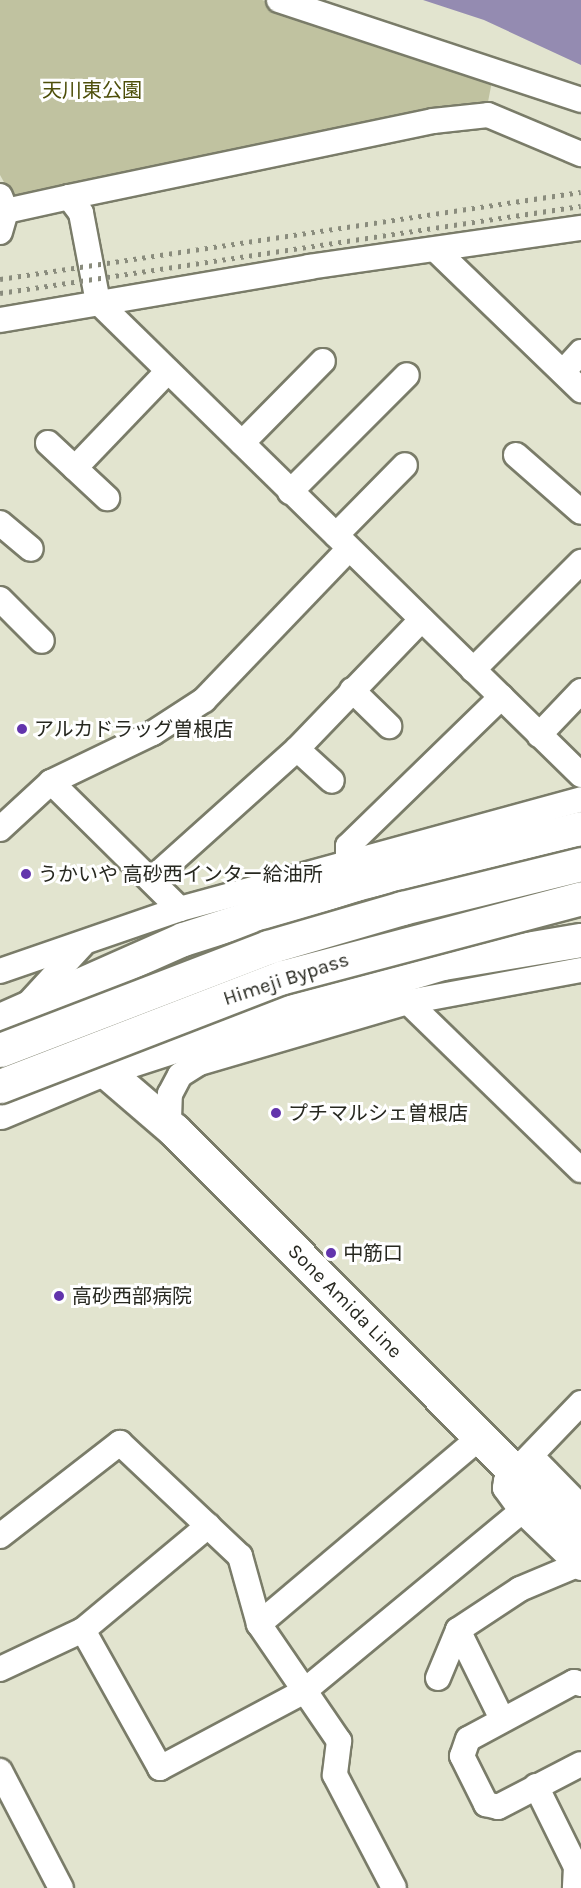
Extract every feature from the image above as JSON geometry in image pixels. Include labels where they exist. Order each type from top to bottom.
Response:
[{"type":"main road","points":[[8,1006],[183,939],[355,884],[581,828]]},
{"type":"main road","name":"Himeji Bypass","points":[[0,1050],[268,947],[402,908],[581,864]]},
{"type":"main road","name":"Himeji Bypass","points":[[0,1086],[283,977],[581,898]]},
{"type":"main road","points":[[0,1112],[103,1069],[196,1052],[300,1019],[443,963],[568,942]]},
{"type":"main road","name":"Sone Amida Line","points":[[8,1006],[103,1069],[174,1130],[480,1437],[523,1464],[580,1557]]},
{"type":"street","points":[[279,0],[581,100]]},
{"type":"street","points":[[2,213],[69,196],[433,121],[488,115],[581,154]]},
{"type":"street","points":[[69,196],[81,213],[98,302],[539,735],[578,766]]},
{"type":"street","points":[[0,320],[98,302],[581,228]]},
{"type":"street","points":[[436,250],[581,390]]},
{"type":"street","points":[[563,372],[581,352]]},
{"type":"street","points":[[242,443],[323,362]]},
{"type":"street","points":[[75,468],[168,371]]},
{"type":"street","points":[[290,492],[407,375]]},
{"type":"street","points":[[48,443],[106,498]]},
{"type":"street","points":[[516,455],[581,512]]},
{"type":"street","points":[[0,828],[51,782],[153,733],[204,700],[342,542],[405,465]]},
{"type":"street","points":[[4,534],[31,549]]},
{"type":"street","points":[[473,670],[581,562]]},
{"type":"street","points":[[0,599],[42,641]]},
{"type":"street","points":[[151,880],[297,749],[422,619]]},
{"type":"street","points":[[352,690],[389,726]]},
{"type":"street","points":[[539,735],[581,691]]},
{"type":"street","points":[[348,863],[348,846],[501,697]]},
{"type":"street","points":[[297,749],[332,781]]},
{"type":"street","points":[[51,782],[180,909]]},
{"type":"street","points":[[0,971],[180,909],[581,799]]},
{"type":"street","points":[[348,863],[473,816]]},
{"type":"street","points":[[8,1006],[86,942]]},
{"type":"street","points":[[174,1130],[169,1119],[172,1088],[196,1052],[300,1019],[408,1002],[581,970]]},
{"type":"street","points":[[408,1002],[581,1170]]},
{"type":"street","points":[[438,1678],[458,1630],[520,1589],[580,1557],[522,1511],[505,1488],[523,1464],[581,1403]]},
{"type":"street","points":[[259,1624],[480,1437]]},
{"type":"street","points":[[0,1536],[120,1443],[240,1556],[259,1624],[303,1692],[339,1741],[335,1774],[394,1888]]},
{"type":"street","points":[[523,1464],[581,1507]]},
{"type":"street","points":[[83,1630],[160,1768],[303,1692],[522,1511]]},
{"type":"street","points":[[0,1669],[83,1630],[208,1526]]},
{"type":"street","points":[[458,1630],[502,1719]]},
{"type":"street","points":[[581,1683],[574,1682],[468,1739],[462,1756],[486,1804],[498,1807],[581,1764]]},
{"type":"street","points":[[0,1772],[62,1888]]},
{"type":"street","points":[[536,1786],[576,1867],[575,1888]]},
{"type":"green space","name":"天川東公園","points":[[0,0],[262,0],[493,76],[487,107],[13,198],[0,175]]},
{"type":"shaded area","points":[[423,0],[581,0],[581,65],[484,20]]},
{"type":"railway","points":[[0,279],[581,192]]},
{"type":"railway","points":[[0,293],[581,206]]},
{"type":"place","name":"アルカドラッグ曽根店","points":[[22,729]]},
{"type":"place","name":"うかいや 高砂西インター給油所","points":[[26,874]]},
{"type":"place","name":"プチマルシェ曽根店","points":[[276,1113]]},
{"type":"place","name":"中筋口","points":[[331,1253]]},
{"type":"place","name":"高砂西部病院","points":[[59,1296]]}]
